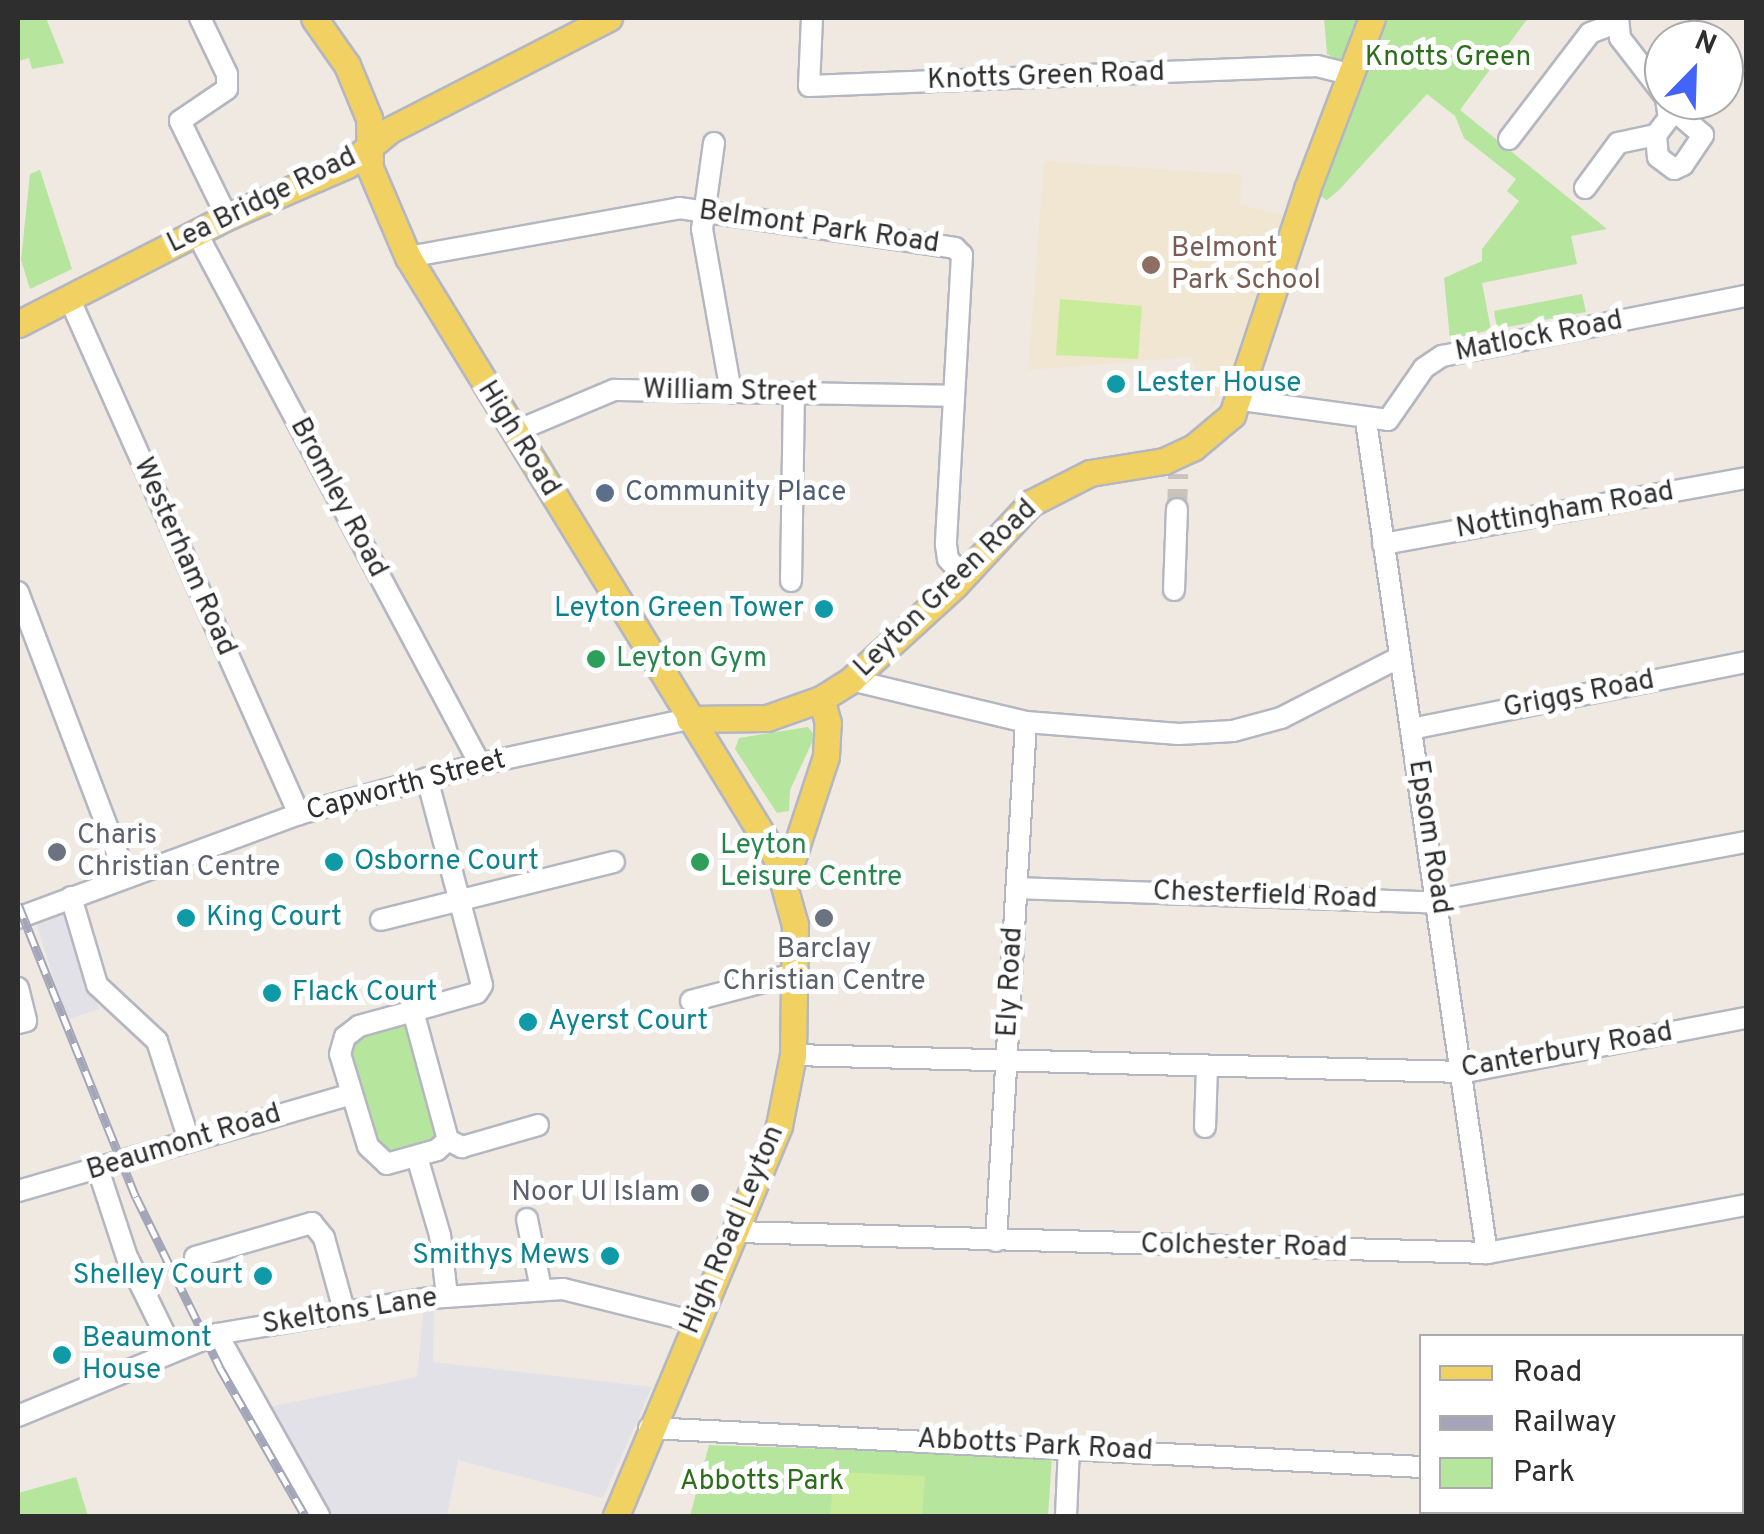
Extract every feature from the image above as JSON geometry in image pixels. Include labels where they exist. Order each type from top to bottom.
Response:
[{"type":"main road","name":"High Road","points":[[314,18],[352,76],[371,125],[369,148],[376,187],[408,257],[689,719]]},
{"type":"main road","name":"Lea Bridge Road","points":[[18,324],[227,217],[345,166],[390,130],[609,18]]},
{"type":"main road","name":"Leyton Green Road","points":[[689,719],[767,718],[820,700],[851,680],[964,576],[1031,503],[1061,483],[1171,467],[1216,431],[1242,400],[1304,196],[1372,18]]},
{"type":"main road","points":[[786,878],[800,825],[826,756],[828,722],[820,700]]},
{"type":"main road","name":"High Road Leyton","points":[[616,1516],[649,1428],[776,1136],[793,1055],[798,973],[786,878],[689,719]]},
{"type":"main road","points":[[764,837],[800,825]]},
{"type":"street","points":[[200,18],[227,74],[227,89],[180,121],[227,217]]},
{"type":"street","name":"Knotts Green Road","points":[[812,18],[809,86],[1317,66],[1350,74]]},
{"type":"street","points":[[1509,138],[1590,33],[1617,20],[1620,38],[1644,70]]},
{"type":"street","points":[[1661,120],[1656,135],[1658,157],[1674,168],[1684,165],[1703,135],[1687,120]]},
{"type":"street","points":[[1584,188],[1618,143],[1656,135]]},
{"type":"street","points":[[714,144],[704,210],[731,392]]},
{"type":"street","name":"Belmont Park Road","points":[[408,257],[678,208],[955,248],[962,256],[946,545],[948,559],[964,576]]},
{"type":"street","name":"Bromley Road","points":[[196,232],[480,764]]},
{"type":"street","name":"Matlock Road","points":[[1366,421],[1400,412],[1418,376],[1442,356],[1746,296]]},
{"type":"street","name":"Westerham Road","points":[[70,300],[299,814]]},
{"type":"street","points":[[791,580],[794,392]]},
{"type":"street","name":"William Street","points":[[514,432],[598,393],[954,396]]},
{"type":"street","points":[[1242,400],[1366,421]]},
{"type":"street","name":"Epsom Road","points":[[1366,421],[1465,1072],[1486,1253]]},
{"type":"street","name":"Nottingham Road","points":[[1383,544],[1746,478]]},
{"type":"street","points":[[1174,590],[1177,509]]},
{"type":"street","points":[[18,592],[126,876]]},
{"type":"street","points":[[851,680],[1026,722],[1179,734],[1233,731],[1281,718],[1400,658]]},
{"type":"street","name":"Griggs Road","points":[[1411,729],[1746,662]]},
{"type":"street","name":"Capworth Street","points":[[18,918],[299,814],[480,764],[689,719]]},
{"type":"street","name":"Ely Road","points":[[996,1241],[1026,722]]},
{"type":"street","points":[[427,778],[482,985],[477,993],[359,1026],[344,1038],[340,1054],[374,1158],[388,1164],[417,1157],[448,1140]]},
{"type":"street","name":"Chesterfield Road","points":[[1017,888],[1439,898],[1746,842]]},
{"type":"street","points":[[381,920],[614,862]]},
{"type":"street","points":[[71,897],[97,985],[157,1041],[189,1140]]},
{"type":"street","points":[[690,1001],[798,973]]},
{"type":"street","points":[[18,988],[26,1020],[18,1022]]},
{"type":"street","points":[[413,1011],[448,1140],[462,1147],[538,1125]]},
{"type":"street","name":"Canterbury Road","points":[[793,1055],[1465,1072],[1746,1018]]},
{"type":"street","points":[[1205,1126],[1207,1066]]},
{"type":"street","name":"Beaumont Road","points":[[18,1191],[351,1094]]},
{"type":"street","points":[[417,1157],[440,1235],[446,1296]]},
{"type":"street","points":[[98,1170],[126,1257],[172,1349]]},
{"type":"street","name":"Colchester Road","points":[[737,1232],[1486,1253],[1746,1205]]},
{"type":"street","points":[[527,1219],[542,1289]]},
{"type":"street","points":[[195,1257],[271,1230],[312,1223],[324,1238],[344,1310]]},
{"type":"street","name":"Skeltons Lane","points":[[18,1416],[172,1349],[218,1334],[344,1310],[446,1296],[542,1289],[644,1304],[695,1322]]},
{"type":"street","points":[[218,1334],[319,1516]]},
{"type":"street","name":"Abbotts Park Road","points":[[649,1428],[1068,1446],[1419,1468]]},
{"type":"street","points":[[1066,1516],[1068,1446]]},
{"type":"shaded area","name":"Belmont Park School","points":[[1044,161],[1242,175],[1240,205],[1283,215],[1239,363],[1213,405],[1191,357],[1028,370]]},
{"type":"shaded area","points":[[68,912],[99,1009],[67,1020],[36,923]]},
{"type":"shaded area","points":[[434,1298],[433,1362],[652,1387],[603,1498],[458,1460],[447,1516],[326,1516],[259,1409],[417,1377],[425,1299]]},
{"type":"green space","points":[[18,18],[46,18],[64,63],[32,69],[29,58],[19,61]]},
{"type":"green space","name":"Knotts Green","points":[[1324,18],[1360,18],[1341,62],[1327,54]]},
{"type":"green space","points":[[1386,18],[1528,18],[1460,110],[1607,229],[1571,236],[1577,264],[1482,283],[1491,330],[1450,339],[1444,278],[1482,261],[1482,249],[1519,201],[1507,191],[1516,179],[1464,138],[1455,116],[1427,94],[1339,190],[1327,200],[1320,196]]},
{"type":"green space","points":[[40,170],[72,269],[30,289],[21,260],[30,174]]},
{"type":"green space","points":[[1582,294],[1586,312],[1497,329],[1494,311]]},
{"type":"green space","points":[[1060,299],[1142,306],[1138,359],[1056,355]]},
{"type":"green space","points":[[808,727],[815,736],[790,790],[789,811],[777,813],[735,749],[739,738]]},
{"type":"green space","points":[[413,1011],[448,1140],[374,1157],[345,1037]]},
{"type":"green space","name":"Abbotts Park","points":[[709,1445],[1052,1457],[1048,1516],[690,1516]]},
{"type":"green space","points":[[834,1472],[925,1476],[922,1516],[830,1516]]},
{"type":"green space","points":[[76,1477],[88,1516],[18,1516],[18,1493]]},
{"type":"tunnel","points":[[1177,509],[1178,474]]},
{"type":"railway","points":[[18,904],[136,1197],[220,1368],[305,1516]]},
{"type":"place","name":"Belmont Park School","points":[[1151,265]]},
{"type":"place","name":"Lester House","points":[[1116,384]]},
{"type":"place","name":"Community Place","points":[[605,493]]},
{"type":"place","name":"Leyton Green Tower","points":[[824,609]]},
{"type":"place","name":"Leyton Gym","points":[[596,659]]},
{"type":"place","name":"Charis Christian Centre","points":[[57,852]]},
{"type":"place","name":"Osborne Court","points":[[334,862]]},
{"type":"place","name":"Leyton Leisure Centre","points":[[700,862]]},
{"type":"place","name":"King Court","points":[[186,918]]},
{"type":"place","name":"Barclay Christian Centre","points":[[824,918]]},
{"type":"place","name":"Flack Court","points":[[272,993]]},
{"type":"place","name":"Ayerst Court","points":[[528,1022]]},
{"type":"place","name":"Noor Ul Islam","points":[[700,1193]]},
{"type":"place","name":"Smithys Mews","points":[[610,1256]]},
{"type":"place","name":"Shelley Court","points":[[263,1276]]},
{"type":"place","name":"Beaumont House","points":[[62,1355]]}]
